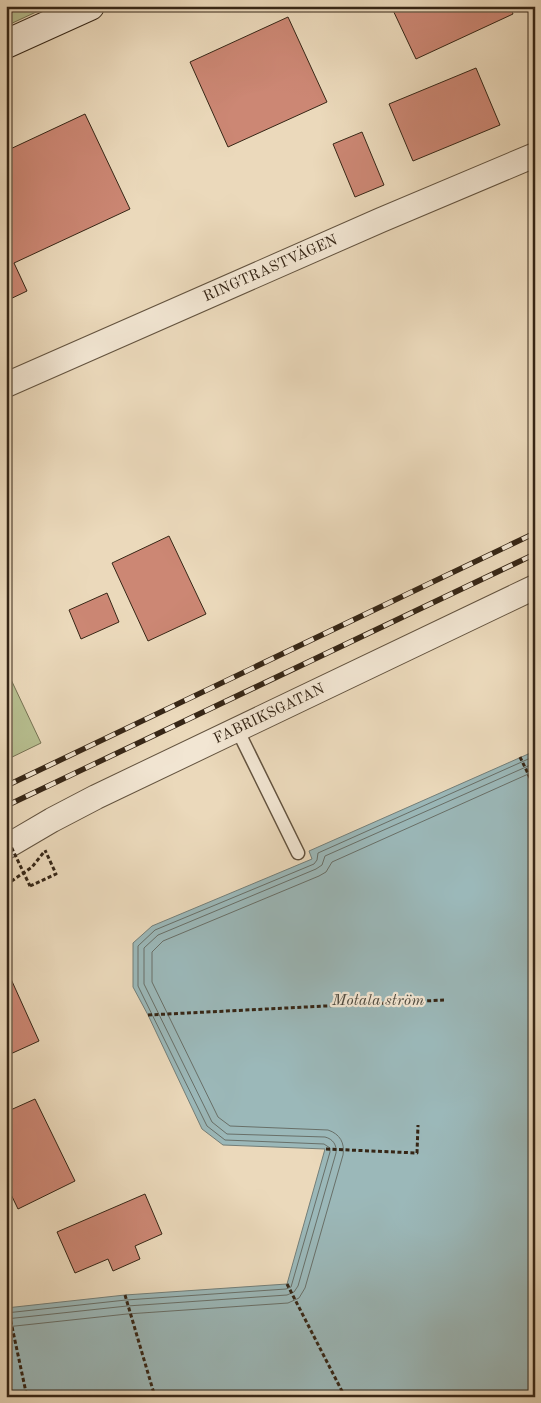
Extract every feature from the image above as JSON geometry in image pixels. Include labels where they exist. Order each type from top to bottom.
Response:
[{"type":"main road","points":[[6,44],[90,6]]},
{"type":"street","name":"RINGTRASTVÄGEN","points":[[6,385],[381,220],[535,155]]},
{"type":"street","name":"FABRIKSGATAN","points":[[6,848],[52,820],[96,797],[535,587]]},
{"type":"lane","points":[[237,729],[298,853]]},
{"type":"path","points":[[520,757],[535,788]]},
{"type":"path","points":[[6,836],[30,886],[56,874],[45,850]]},
{"type":"path","points":[[148,1015],[444,1000]]},
{"type":"path","points":[[326,1149],[417,1153],[418,1125]]},
{"type":"path","points":[[287,1284],[345,1397]]},
{"type":"path","points":[[125,1295],[154,1397]]},
{"type":"path","points":[[8,1308],[27,1397]]},
{"type":"green space","points":[[6,6],[49,6],[6,26]]},
{"type":"green space","points":[[6,669],[41,743],[6,760]]},
{"type":"water","name":"Motala ström","points":[[535,751],[535,1397],[6,1397],[6,1308],[125,1295],[287,1284],[325,1149],[223,1145],[202,1129],[133,987],[133,943],[152,926],[312,859],[309,851]]},
{"type":"building","points":[[391,6],[510,6],[513,14],[416,59]]},
{"type":"building","points":[[288,17],[327,102],[228,147],[190,62]]},
{"type":"building","points":[[476,68],[500,125],[413,161],[389,104]]},
{"type":"building","points":[[85,114],[130,209],[14,263],[27,291],[6,301],[6,151]]},
{"type":"building","points":[[362,132],[384,185],[355,197],[333,144]]},
{"type":"building","points":[[169,536],[206,614],[148,641],[112,563]]},
{"type":"building","points":[[107,593],[119,622],[81,639],[69,610]]},
{"type":"building","points":[[6,968],[39,1041],[6,1056]]},
{"type":"building","points":[[6,1075],[11,1086],[6,1088]]},
{"type":"building","points":[[35,1099],[75,1181],[18,1209],[6,1184],[6,1112]]},
{"type":"building","points":[[145,1194],[162,1234],[135,1246],[140,1259],[113,1271],[108,1259],[75,1273],[57,1232]]},
{"type":"railway","points":[[6,786],[535,533]]},
{"type":"railway","points":[[6,806],[535,554]]}]
